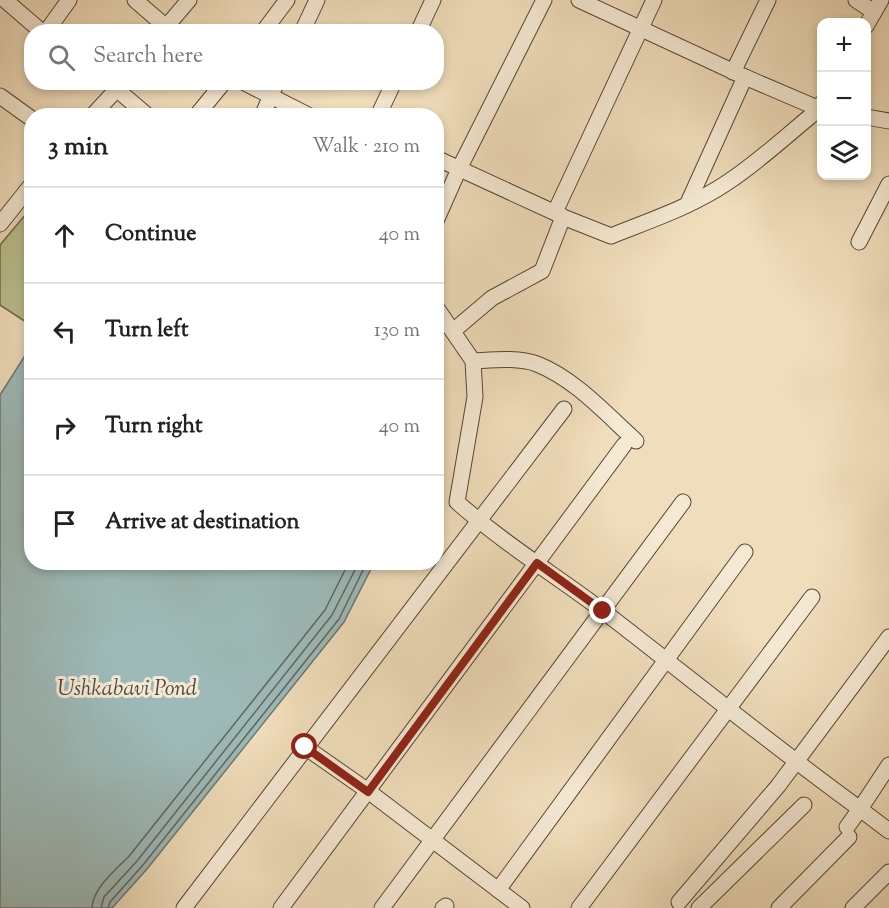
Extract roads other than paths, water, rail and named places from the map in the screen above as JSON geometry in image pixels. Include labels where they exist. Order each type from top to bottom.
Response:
[{"type":"street","points":[[5,0],[34,24]]},
{"type":"street","points":[[50,24],[69,0]]},
{"type":"street","points":[[135,0],[163,24]]},
{"type":"street","points":[[172,24],[189,0]]},
{"type":"street","points":[[269,24],[287,0]]},
{"type":"street","points":[[306,24],[317,0]]},
{"type":"street","points":[[422,24],[434,0]]},
{"type":"street","points":[[444,203],[544,0]]},
{"type":"street","points":[[579,0],[739,74],[817,106]]},
{"type":"street","points":[[453,331],[492,298],[542,271],[559,214],[654,0]]},
{"type":"street","points":[[687,205],[768,0]]},
{"type":"street","points":[[856,0],[878,6]]},
{"type":"street","points":[[98,108],[110,90]]},
{"type":"street","points":[[118,90],[139,108]]},
{"type":"street","points":[[203,108],[217,90]]},
{"type":"street","points":[[265,108],[273,90]]},
{"type":"street","points":[[274,90],[299,108]]},
{"type":"street","points":[[382,108],[390,90]]},
{"type":"street","points":[[0,96],[24,114]]},
{"type":"street","points":[[444,162],[611,236],[687,205],[727,183],[761,159],[817,110]]},
{"type":"street","points":[[871,118],[889,121]]},
{"type":"street","points":[[859,242],[889,184]]},
{"type":"street","points":[[0,224],[5,207],[24,191]]},
{"type":"street","points":[[444,318],[473,361],[475,397],[457,502],[478,521],[603,611],[795,762],[889,831]]},
{"type":"street","points":[[281,908],[537,563],[630,443],[568,381],[536,364],[507,360],[473,361]]},
{"type":"street","points":[[444,565],[564,409]]},
{"type":"street","points":[[382,908],[683,502]]},
{"type":"street","points":[[498,890],[745,552]]},
{"type":"street","points":[[184,908],[440,570]]},
{"type":"street","points":[[579,908],[812,597]]},
{"type":"street","points":[[680,902],[778,786],[889,637]]},
{"type":"street","points":[[305,747],[522,908]]},
{"type":"street","points":[[779,908],[848,832],[889,765]]},
{"type":"street","points":[[699,908],[804,805]]},
{"type":"street","points":[[853,908],[889,872]]},
{"type":"water","name":"Ushkabavi Pond","points":[[24,357],[24,570],[370,570],[344,622],[147,869],[112,908],[0,908],[0,395]]}]
